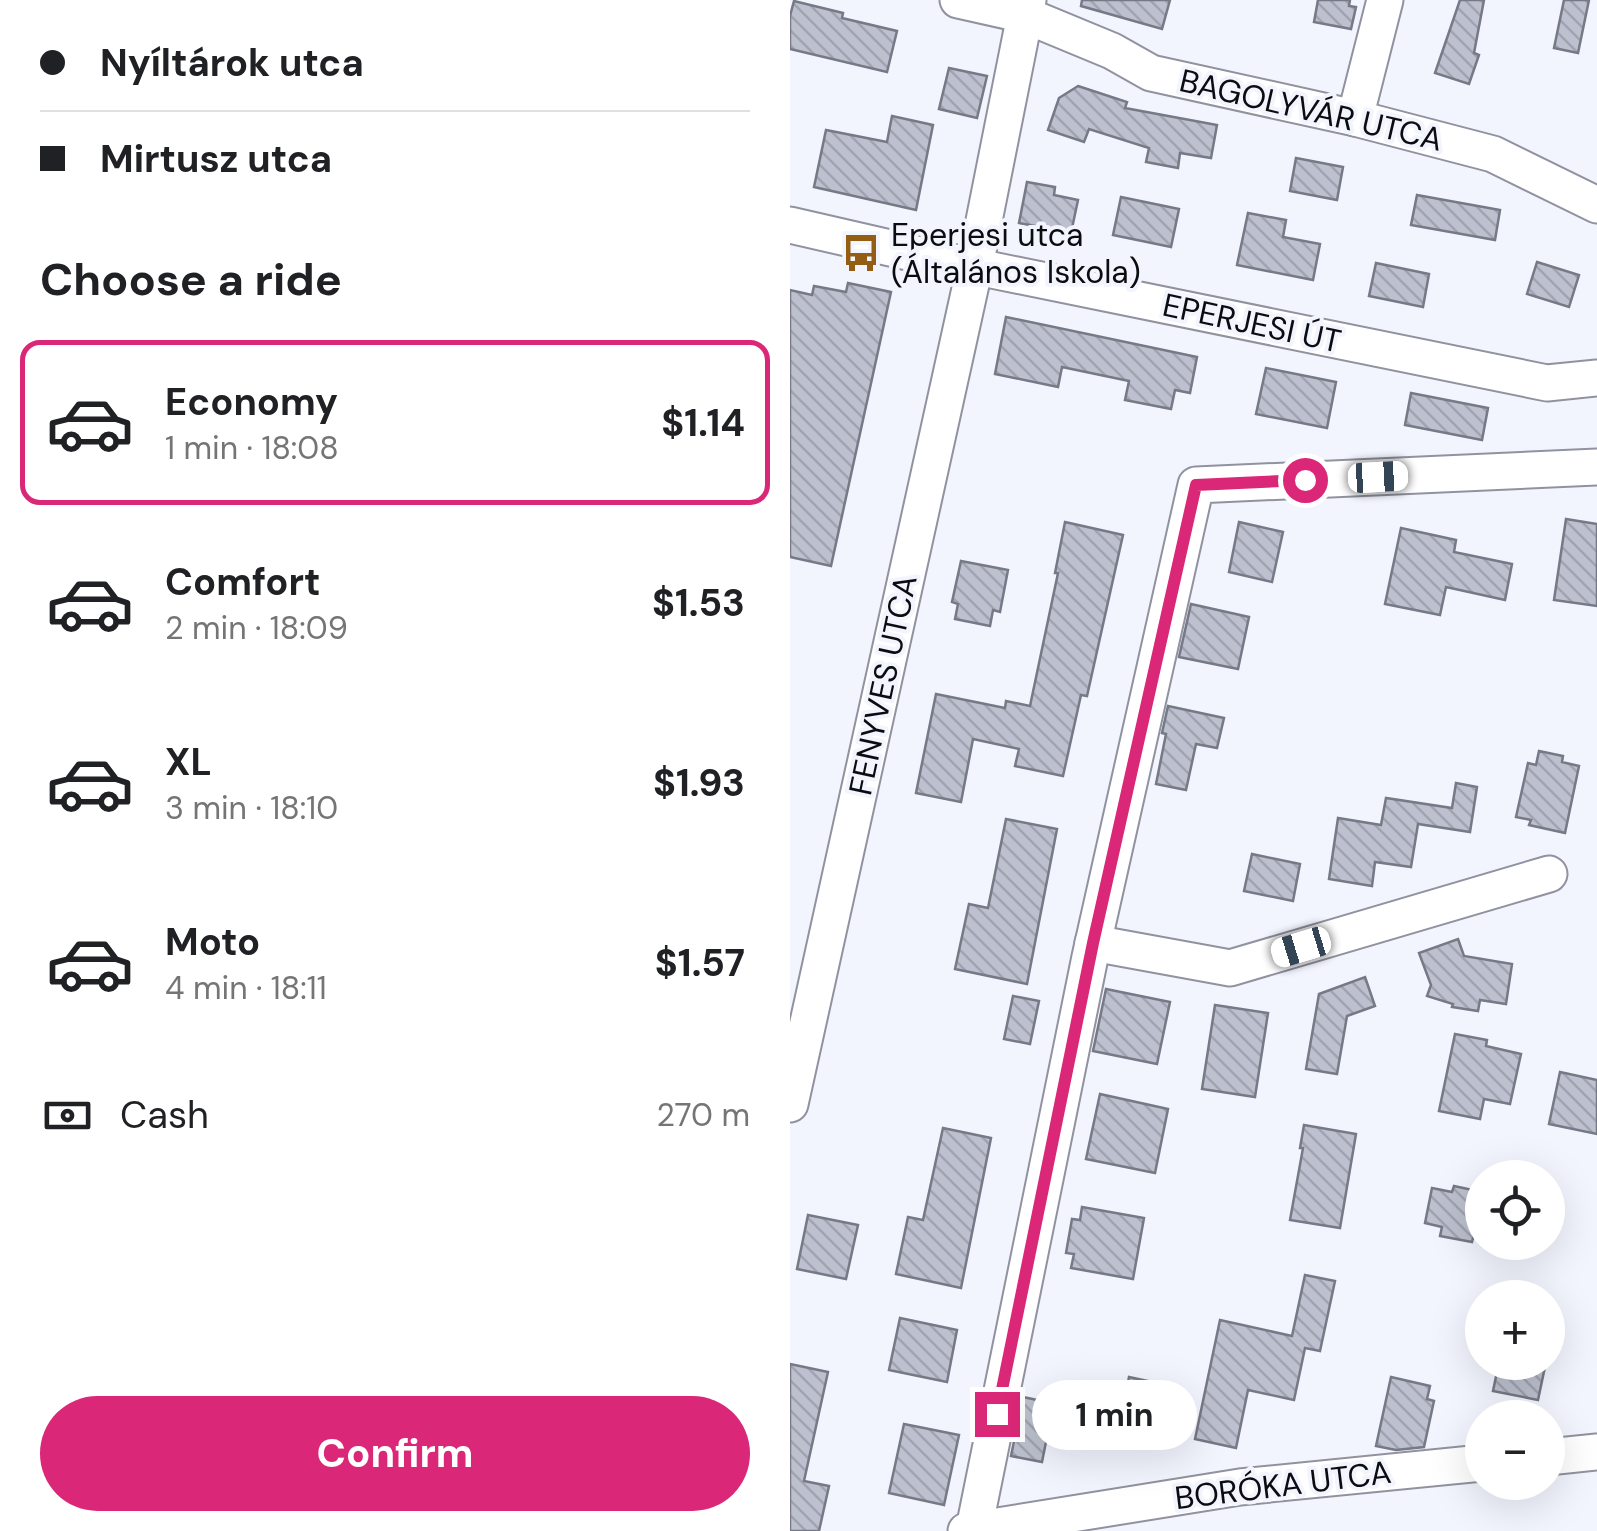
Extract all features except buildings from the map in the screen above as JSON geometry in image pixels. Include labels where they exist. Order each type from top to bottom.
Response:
[{"type":"street","name":"BAGOLYVÁR UTCA","points":[[958,0],[1026,7],[1150,72],[1356,118],[1493,154],[1597,205]]},
{"type":"street","points":[[1356,118],[1384,0]]},
{"type":"street","name":"FENYVES UTCA","points":[[790,1104],[975,266],[1026,7]]},
{"type":"street","name":"EPERJESI ÚT","points":[[790,225],[1547,383],[1597,378]]},
{"type":"street","points":[[970,1530],[1093,943],[1196,485],[1597,467]]},
{"type":"street","points":[[1093,943],[1230,968],[1549,874]]},
{"type":"street","points":[[1565,1455],[1597,1452]]},
{"type":"street","name":"BORÓKA UTCA","points":[[970,1530],[1030,1525],[1240,1487],[1465,1466]]},
{"type":"place","name":"Eperjesi utca (Általános Iskola)","points":[[861,253]]},
{"type":"route","points":[[997,1414],[1093,943],[1196,485],[1305,480]]}]
